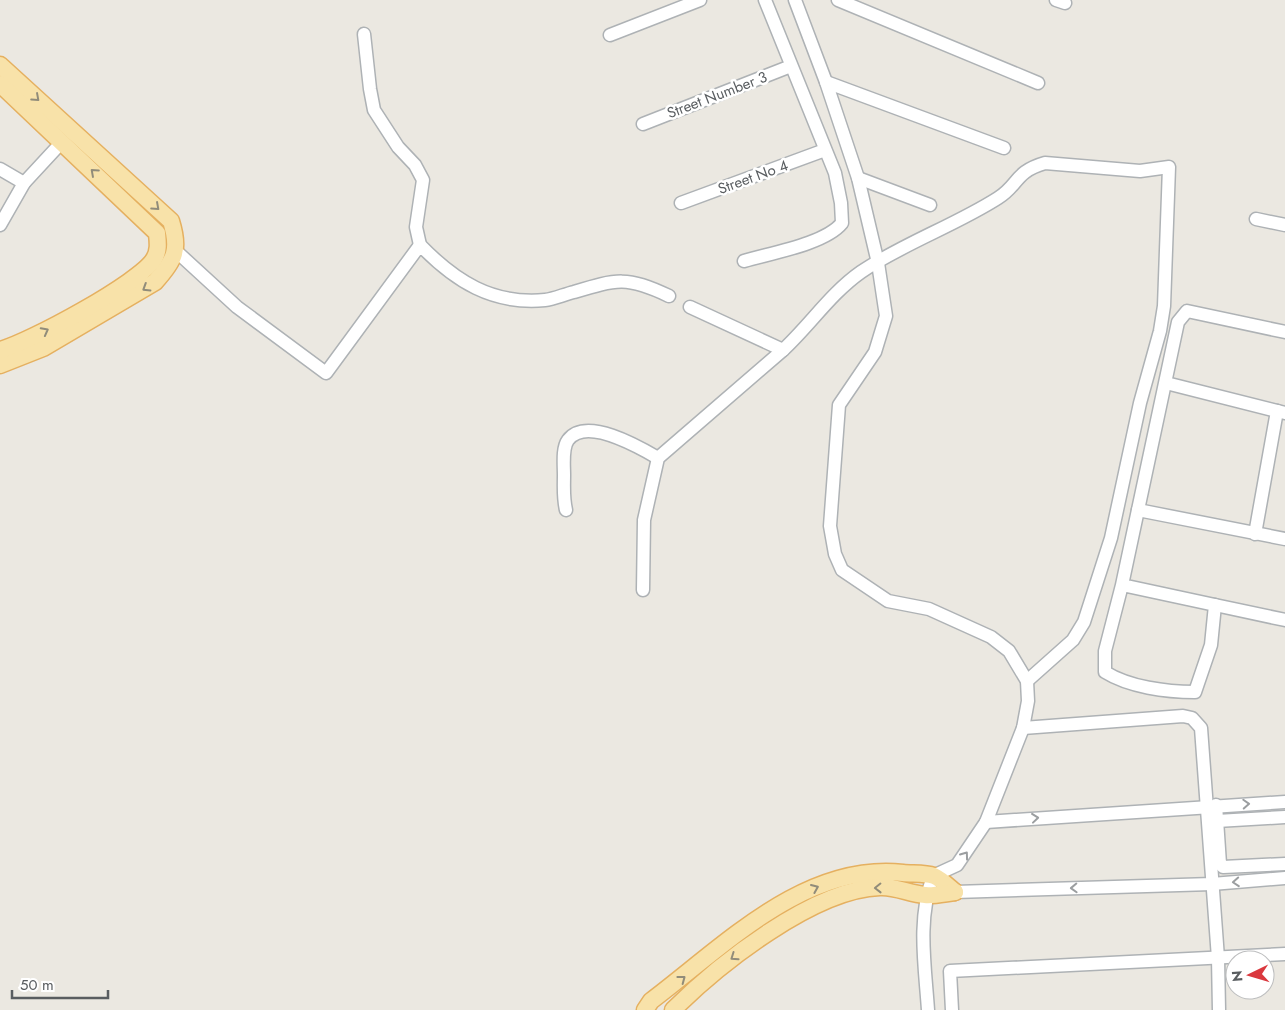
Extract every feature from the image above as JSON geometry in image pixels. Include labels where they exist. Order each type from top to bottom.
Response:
[{"type":"main road","points":[[0,65],[171,221],[176,235],[176,251],[169,266],[155,282],[44,348],[0,365]]},
{"type":"main road","points":[[0,84],[157,233],[158,247],[153,260],[142,272],[118,288],[30,339],[0,350]]},
{"type":"main road","points":[[645,1010],[652,1001],[782,902],[850,874],[878,870],[934,876],[955,892]]},
{"type":"main road","points":[[673,1010],[713,972],[769,932],[847,891],[881,887],[926,896],[955,892]]},
{"type":"street","points":[[610,35],[700,0]]},
{"type":"street","points":[[744,261],[816,240],[835,232],[842,223],[841,203],[835,173],[765,0]]},
{"type":"street","points":[[795,0],[826,82],[858,178],[878,263],[886,316],[875,352],[839,405],[830,526],[835,554],[842,570],[888,601],[928,609],[991,637],[1009,651],[1027,681],[1028,701],[1023,728],[986,822],[957,865],[934,876],[926,896],[922,927],[928,1010]]},
{"type":"street","points":[[838,0],[1038,84]]},
{"type":"street","points":[[364,34],[374,110],[398,147],[415,164],[423,180],[416,227],[420,245],[441,267],[477,291],[517,299],[545,300],[606,282],[624,280],[643,284],[669,296]]},
{"type":"street","name":"Street Number 3","points":[[643,124],[791,66]]},
{"type":"street","points":[[826,82],[1004,148]]},
{"type":"street","points":[[0,225],[24,183],[61,143]]},
{"type":"street","name":"Street No 4","points":[[681,203],[825,150]]},
{"type":"street","points":[[643,590],[644,520],[658,458],[802,333],[829,301],[861,272],[1000,198],[1022,172],[1032,167],[1046,163],[1140,171],[1169,167],[1164,306],[1160,331],[1136,421],[1111,538],[1084,622],[1073,640],[1027,681]]},
{"type":"street","points":[[0,169],[24,183]]},
{"type":"street","points":[[858,178],[930,205]]},
{"type":"street","points":[[1256,219],[1285,225]]},
{"type":"street","points":[[176,251],[236,307],[326,373],[420,245]]},
{"type":"street","points":[[690,307],[783,350]]},
{"type":"street","points":[[1215,605],[1212,645],[1195,692],[1173,692],[1113,677],[1104,672],[1106,651],[1122,585],[1178,322],[1187,311],[1285,332]]},
{"type":"street","points":[[1166,383],[1281,412],[1255,534]]},
{"type":"street","points":[[566,510],[563,497],[565,448],[568,440],[580,432],[621,437],[658,458]]},
{"type":"street","points":[[1138,510],[1285,539]]},
{"type":"street","points":[[1122,585],[1285,620]]},
{"type":"street","points":[[1023,728],[1176,716],[1192,718],[1201,728],[1211,805],[1212,884],[1218,958],[1219,1010]]},
{"type":"street","points":[[986,822],[1211,805],[1285,802]]},
{"type":"street","points":[[1211,805],[1217,821],[1220,864],[1223,867],[1285,864]]},
{"type":"street","points":[[1217,821],[1285,817]]},
{"type":"street","points":[[955,892],[1212,884],[1285,878]]},
{"type":"street","points":[[952,1010],[950,971],[1285,954]]}]
